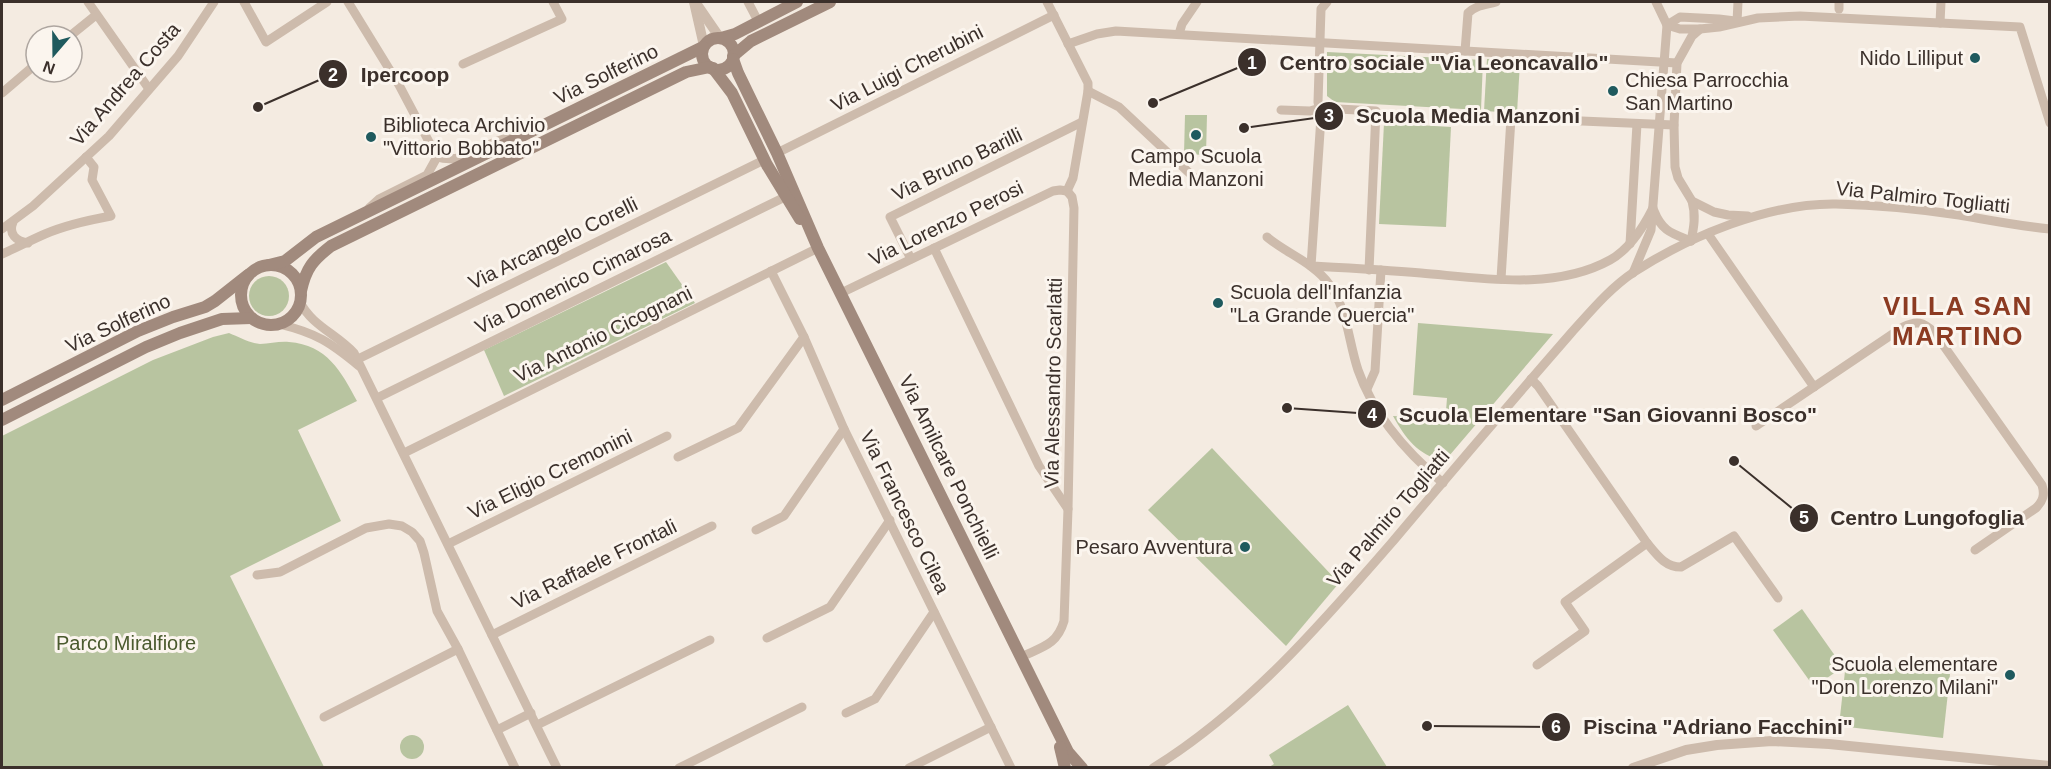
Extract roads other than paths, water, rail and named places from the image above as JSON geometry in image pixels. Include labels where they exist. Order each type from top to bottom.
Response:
[{"type":"main road","name":"Via Solferino","points":[[2,400],[138,331],[205,307],[261,266],[285,261],[316,237],[525,136],[703,46],[710,39],[735,34],[797,2]]},
{"type":"main road","name":"Via Solferino","points":[[2,420],[180,333],[222,319],[251,318],[264,325],[279,324],[293,316],[301,296],[304,275],[331,246],[686,72],[725,68],[733,57],[751,41],[830,2]]},
{"type":"main road","points":[[720,38],[732,46],[733,57]]},
{"type":"main road","points":[[703,46],[702,56],[711,68]]},
{"type":"main road","name":"Via Amilcare Ponchielli","points":[[733,57],[738,73],[777,153],[818,248],[1043,704],[1068,752],[1082,768]]},
{"type":"main road","name":"Via Amilcare Ponchielli","points":[[711,68],[732,93],[764,160],[818,248]]},
{"type":"main road","points":[[269,265],[286,269],[298,282],[301,296]]},
{"type":"main road","points":[[248,275],[240,292],[245,310],[251,318]]},
{"type":"main road","name":"Via Amilcare Ponchielli","points":[[1043,704],[1061,749],[1065,768]]},
{"type":"street","points":[[88,2],[149,89]]},
{"type":"street","name":"Via Andrea Costa","points":[[2,230],[109,136],[177,56],[214,2]]},
{"type":"street","points":[[244,2],[266,42],[321,2]]},
{"type":"street","points":[[348,2],[399,85],[437,157],[459,160],[501,138],[525,136]]},
{"type":"street","points":[[463,64],[562,19],[553,2]]},
{"type":"street","points":[[694,2],[720,38]]},
{"type":"street","points":[[694,2],[703,46]]},
{"type":"street","points":[[748,2],[758,21]]},
{"type":"street","points":[[1047,2],[1084,74],[1088,91],[1073,178],[1067,191]]},
{"type":"street","points":[[1179,34],[1182,24],[1197,2]]},
{"type":"street","points":[[1311,266],[1320,108],[1318,102],[1321,9],[1327,2]]},
{"type":"street","points":[[1465,51],[1468,14],[1482,5],[1496,2]]},
{"type":"street","points":[[1633,273],[1652,230],[1667,25],[1656,2]]},
{"type":"street","points":[[1737,22],[1738,2]]},
{"type":"street","points":[[1940,23],[1941,2]]},
{"type":"street","points":[[84,25],[96,15]]},
{"type":"street","name":"Via Luigi Cherubini","points":[[777,153],[1053,15]]},
{"type":"street","points":[[1667,25],[1680,29],[1700,29],[1758,18],[1800,16],[2020,27],[2049,123]]},
{"type":"street","points":[[1667,25],[1680,18],[1737,22]]},
{"type":"street","points":[[1653,208],[1659,223],[1666,231],[1691,241],[1695,212],[1675,167],[1674,125],[1677,63],[1688,42],[1700,29]]},
{"type":"street","points":[[1068,44],[1097,34],[1116,31],[1677,63]]},
{"type":"street","points":[[2,93],[24,74]]},
{"type":"street","points":[[1088,91],[1119,107],[1200,183]]},
{"type":"street","points":[[1281,110],[1310,111],[1320,108],[1376,111],[1370,270]]},
{"type":"street","points":[[1501,279],[1511,118],[1674,125]]},
{"type":"street","name":"Via Bruno Barilli","points":[[911,259],[890,217],[1082,122]]},
{"type":"street","points":[[1630,244],[1637,124]]},
{"type":"street","points":[[2,254],[46,233],[67,228],[79,222],[111,216],[92,180],[94,167],[86,157]]},
{"type":"street","points":[[359,216],[379,199],[427,175],[437,157]]},
{"type":"street","name":"Via Arcangelo Corelli","points":[[359,362],[764,160]]},
{"type":"street","name":"Via Lorenzo Perosi","points":[[841,293],[1053,191],[1067,191]]},
{"type":"street","name":"Via Alessandro Scarlatti","points":[[1021,657],[1052,642],[1060,633],[1064,621],[1074,208],[1072,197],[1067,191]]},
{"type":"street","name":"Via Domenico Cimarosa","points":[[377,398],[785,197]]},
{"type":"street","points":[[1692,201],[1714,212],[1753,216]]},
{"type":"street","name":"Via Palmiro Togliatti","points":[[1153,768],[1197,739],[1274,671],[1345,596],[1599,303],[1633,273],[1691,241],[1753,216],[1808,207],[1848,205],[1956,215],[2049,229]]},
{"type":"street","points":[[1311,266],[1501,279],[1535,279],[1574,275],[1610,260],[1630,244],[1644,226],[1653,208]]},
{"type":"street","points":[[13,222],[11,230],[13,235],[17,240],[28,243]]},
{"type":"street","points":[[1708,234],[1814,387]]},
{"type":"street","points":[[1267,237],[1281,249],[1311,266],[1327,281],[1344,309],[1359,370],[1373,402],[1412,457],[1443,483]]},
{"type":"street","name":"Via Antonio Cicognani","points":[[404,453],[818,248]]},
{"type":"street","points":[[934,248],[1039,466],[1068,509]]},
{"type":"street","points":[[1327,281],[1336,274],[1353,269]]},
{"type":"street","points":[[1367,389],[1375,371],[1381,270]]},
{"type":"street","name":"Via Francesco Cilea","points":[[771,271],[804,337],[844,429],[1011,768]]},
{"type":"street","points":[[301,296],[304,310],[311,318],[348,345],[359,362],[557,768]]},
{"type":"street","points":[[1756,426],[1908,325],[1915,322],[1925,324],[1935,332],[2042,485],[2045,493],[2042,502],[2036,508],[1975,550]]},
{"type":"street","points":[[279,324],[304,330],[322,338],[359,362]]},
{"type":"street","points":[[678,457],[738,428],[804,337]]},
{"type":"street","points":[[1531,379],[1661,560],[1673,567],[1681,567],[1734,536],[1778,598]]},
{"type":"street","points":[[756,530],[784,516],[844,429]]},
{"type":"street","name":"Via Eligio Cremonini","points":[[448,544],[667,436]]},
{"type":"street","points":[[768,638],[830,607],[890,520]]},
{"type":"street","points":[[257,574],[280,572],[366,528],[389,524],[402,526],[412,532],[420,542],[437,611],[458,649],[515,768]]},
{"type":"street","name":"Via Raffaele Frontali","points":[[492,634],[712,526]]},
{"type":"street","points":[[1536,665],[1585,631],[1565,602],[1647,543]]},
{"type":"street","points":[[846,712],[874,699],[934,612]]},
{"type":"street","points":[[537,725],[710,640]]},
{"type":"street","points":[[324,717],[458,649]]},
{"type":"street","points":[[679,768],[802,707]]},
{"type":"street","points":[[497,730],[531,713]]},
{"type":"street","points":[[909,768],[991,727]]},
{"type":"street","points":[[1633,768],[1686,750],[1772,741],[1829,744],[2049,766]]},
{"type":"place","name":"Nido Lilliput","points":[[1975,58]]},
{"type":"place","name":"Chiesa Parrocchia San Martino","points":[[1613,91]]},
{"type":"place","name":"Centro sociale \"Via Leoncavallo\"","points":[[1153,103]]},
{"type":"place","name":"Ipercoop","points":[[258,107]]},
{"type":"place","name":"Scuola Media Manzoni","points":[[1244,128]]},
{"type":"place","name":"Campo Scuola Media Manzoni","points":[[1196,135]]},
{"type":"place","name":"Biblioteca Archivio \"Vittorio Bobbato\"","points":[[371,137]]},
{"type":"place","name":"Scuola dell'Infanzia \"La Grande Quercia\"","points":[[1218,303]]},
{"type":"place","name":"Scuola Elementare \"San Giovanni Bosco\"","points":[[1287,408]]},
{"type":"place","name":"Centro Lungofoglia","points":[[1734,461]]},
{"type":"place","name":"Pesaro Avventura","points":[[1245,547]]},
{"type":"place","name":"Scuola elementare \"Don Lorenzo Milani\"","points":[[2010,675]]},
{"type":"place","name":"Piscina \"Adriano Facchini\"","points":[[1427,726]]},
{"type":"district","name":"VILLA SAN MARTINO","points":[[1958,321]]},
{"type":"park label","name":"Parco Miralfiore","points":[[126,643]]}]
